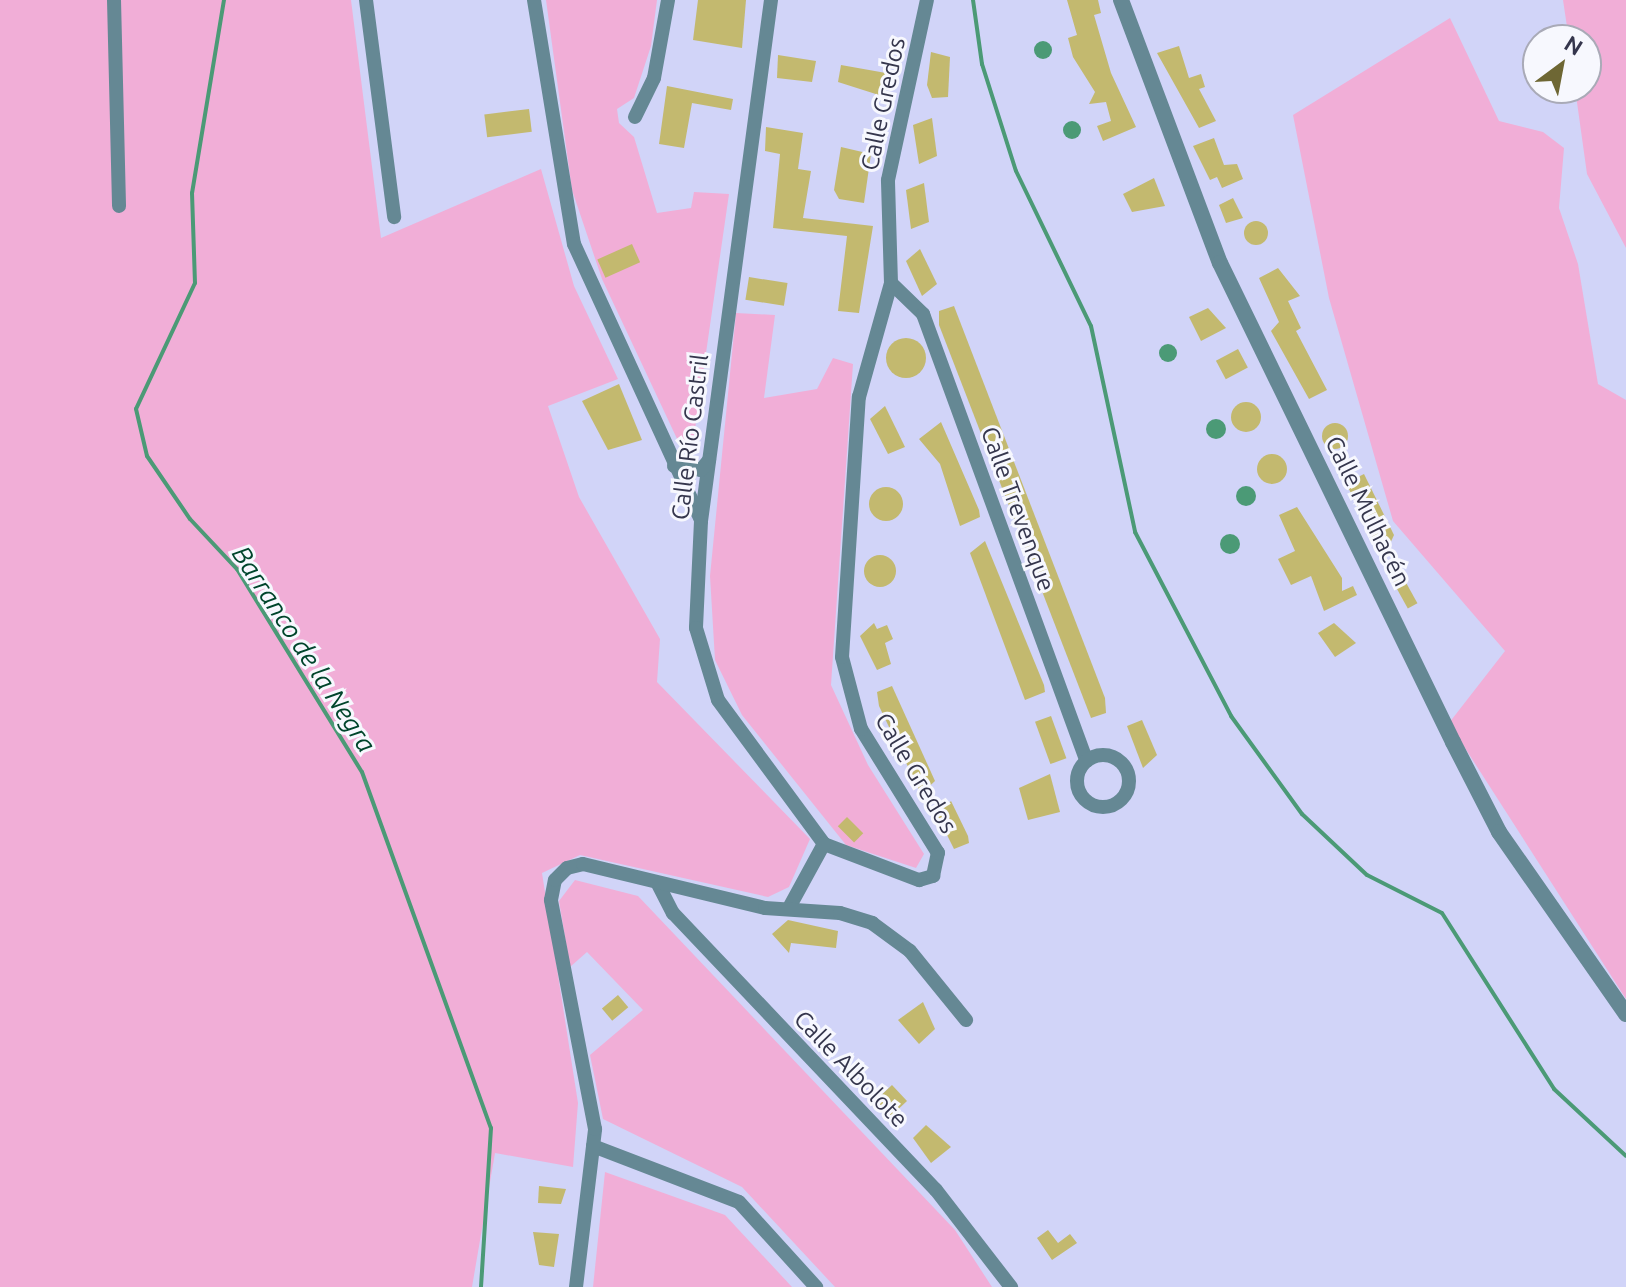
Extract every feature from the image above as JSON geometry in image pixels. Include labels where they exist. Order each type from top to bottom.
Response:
[{"type":"street","points":[[114,0],[119,206]]},
{"type":"street","points":[[366,0],[394,217]]},
{"type":"street","points":[[534,0],[574,244],[701,521]]},
{"type":"street","points":[[635,117],[654,78],[668,0]]},
{"type":"street","name":"Calle Río Castril","points":[[771,0],[695,583],[704,667],[739,733],[824,844]]},
{"type":"street","name":"Calle Gredos","points":[[824,844],[919,880],[938,868],[938,853],[861,729],[842,657],[859,397],[891,283],[888,180],[927,0]]},
{"type":"street","name":"Calle Mulhacén","points":[[1121,0],[1220,263],[1453,742],[1499,832],[1626,1014]]},
{"type":"street","name":"Calle Trevenque","points":[[891,283],[923,314],[1087,761]]},
{"type":"street","points":[[674,466],[701,470],[709,460]]},
{"type":"street","points":[[790,906],[824,844]]},
{"type":"street","points":[[576,1287],[593,1146],[551,900],[555,880],[583,864],[765,908],[790,906],[840,913],[890,933],[966,1020]]},
{"type":"street","name":"Calle Albolote","points":[[658,884],[673,913],[936,1190],[1011,1287]]},
{"type":"street","points":[[593,1146],[739,1202],[816,1287]]},
{"type":"shaded area","points":[[0,0],[351,0],[381,238],[541,169],[574,286],[618,379],[548,406],[579,497],[660,639],[657,682],[810,839],[789,887],[768,897],[580,855],[542,873],[578,1103],[573,1167],[495,1153],[472,1287],[0,1287]]},
{"type":"shaded area","points":[[546,0],[657,0],[651,46],[634,98],[617,109],[619,123],[634,137],[657,213],[691,208],[694,192],[729,194],[694,436],[679,443],[602,279],[572,190]]},
{"type":"shaded area","points":[[1563,0],[1626,0],[1626,248],[1587,174],[1577,104],[1602,104],[1602,24],[1567,24]]},
{"type":"shaded area","points":[[1450,18],[1499,121],[1543,132],[1564,148],[1559,208],[1578,264],[1598,384],[1626,400],[1626,999],[1449,723],[1505,651],[1393,521],[1329,298],[1293,115]]},
{"type":"shaded area","points":[[1043,41],[1052,50],[1043,59],[1034,50]]},
{"type":"shaded area","points":[[1068,121],[1076,121],[1081,130],[1079,137],[1068,139],[1063,134],[1063,126]]},
{"type":"shaded area","points":[[736,313],[775,315],[764,398],[817,389],[833,358],[853,364],[831,685],[868,765],[924,854],[916,868],[846,845],[742,715],[715,660],[710,576]]},
{"type":"shaded area","points":[[1164,344],[1172,344],[1177,353],[1175,360],[1164,362],[1159,357],[1159,349]]},
{"type":"shaded area","points":[[1216,419],[1223,422],[1226,429],[1223,436],[1216,439],[1209,436],[1206,429],[1209,422]]},
{"type":"shaded area","points":[[1246,486],[1253,489],[1256,496],[1253,503],[1246,506],[1239,503],[1236,496],[1239,489]]},
{"type":"shaded area","points":[[1230,534],[1237,537],[1240,544],[1237,551],[1230,554],[1223,551],[1220,544],[1223,537]]},
{"type":"shaded area","points":[[575,880],[638,896],[955,1230],[992,1287],[835,1287],[742,1187],[603,1119],[590,1055],[643,1010],[587,952],[570,967],[559,901]]},
{"type":"shaded area","points":[[605,1172],[725,1215],[792,1287],[593,1287]]},
{"type":"building","points":[[698,0],[746,0],[742,48],[693,40]]},
{"type":"building","points":[[1067,0],[1098,0],[1101,13],[1094,15],[1111,73],[1136,127],[1103,141],[1097,126],[1111,121],[1106,102],[1089,104],[1095,92],[1073,57],[1068,38],[1077,35]]},
{"type":"building","points":[[1179,46],[1189,78],[1201,74],[1205,87],[1199,89],[1216,121],[1199,128],[1157,53]]},
{"type":"building","points":[[931,52],[950,57],[948,97],[932,98],[927,85]]},
{"type":"building","points":[[778,55],[816,61],[812,82],[777,78]]},
{"type":"building","points":[[841,65],[886,73],[882,96],[838,82]]},
{"type":"building","points":[[667,86],[733,99],[731,110],[692,103],[684,148],[659,144]]},
{"type":"building","points":[[529,109],[532,132],[487,137],[484,114]]},
{"type":"building","points":[[932,118],[937,156],[919,164],[913,125]]},
{"type":"building","points":[[766,127],[803,133],[798,169],[811,171],[803,218],[873,226],[859,313],[838,311],[847,236],[773,228],[780,154],[765,151]]},
{"type":"building","points":[[1214,138],[1224,165],[1237,164],[1243,179],[1222,188],[1217,177],[1210,180],[1193,146]]},
{"type":"building","points":[[841,147],[871,154],[864,203],[839,199],[834,190]]},
{"type":"building","points":[[1154,178],[1165,206],[1132,212],[1123,194]]},
{"type":"building","points":[[924,183],[929,222],[911,229],[906,190]]},
{"type":"building","points":[[1233,198],[1243,218],[1226,223],[1219,205]]},
{"type":"building","points":[[1256,221],[1264,225],[1268,233],[1264,241],[1256,245],[1248,241],[1244,233],[1248,225]]},
{"type":"building","points":[[632,244],[640,262],[605,278],[597,259]]},
{"type":"building","points":[[920,249],[937,284],[922,296],[906,261]]},
{"type":"building","points":[[1278,268],[1300,296],[1288,301],[1301,328],[1296,331],[1327,390],[1309,399],[1271,331],[1279,322],[1259,278]]},
{"type":"building","points":[[749,277],[788,283],[784,306],[745,300]]},
{"type":"building","points":[[954,306],[1105,698],[1106,713],[1091,718],[939,325],[939,311]]},
{"type":"building","points":[[1208,308],[1226,328],[1201,341],[1189,317]]},
{"type":"building","points":[[906,338],[920,344],[926,358],[920,372],[906,378],[892,372],[886,358],[892,344]]},
{"type":"building","points":[[1238,349],[1248,368],[1226,379],[1216,361]]},
{"type":"building","points":[[619,384],[642,440],[608,450],[582,401]]},
{"type":"building","points":[[1246,402],[1257,406],[1261,417],[1257,428],[1246,432],[1235,428],[1231,417],[1235,406]]},
{"type":"building","points":[[885,406],[905,447],[888,454],[870,419]]},
{"type":"building","points":[[941,422],[979,510],[980,517],[960,526],[940,464],[919,439]]},
{"type":"building","points":[[1335,423],[1344,427],[1348,436],[1344,445],[1335,449],[1326,445],[1322,436],[1326,427]]},
{"type":"building","points":[[1272,454],[1283,458],[1287,469],[1283,480],[1272,484],[1261,480],[1257,469],[1261,458]]},
{"type":"building","points":[[1364,474],[1394,535],[1383,559],[1346,483]]},
{"type":"building","points":[[886,487],[898,492],[903,504],[898,516],[886,521],[874,516],[869,504],[874,492]]},
{"type":"building","points":[[1297,507],[1342,578],[1342,591],[1353,586],[1357,595],[1324,611],[1311,576],[1291,585],[1278,559],[1295,551],[1279,515]]},
{"type":"building","points":[[985,541],[1044,685],[1045,692],[1025,700],[970,553]]},
{"type":"building","points":[[880,555],[892,559],[896,571],[892,583],[880,587],[868,583],[864,571],[868,559]]},
{"type":"building","points":[[1399,570],[1417,603],[1408,609],[1389,575]]},
{"type":"building","points":[[874,623],[877,629],[887,625],[893,639],[885,643],[891,664],[877,670],[860,636]]},
{"type":"building","points":[[1334,623],[1356,643],[1335,657],[1318,633]]},
{"type":"building","points":[[892,686],[935,781],[921,794],[879,706],[877,692]]},
{"type":"building","points":[[1051,716],[1066,758],[1050,764],[1035,722]]},
{"type":"building","points":[[1142,720],[1157,755],[1143,768],[1127,726]]},
{"type":"building","points":[[1050,774],[1060,812],[1028,820],[1019,788]]},
{"type":"building","points":[[951,801],[969,843],[954,849],[937,815]]},
{"type":"building","points":[[847,817],[863,833],[854,842],[838,826]]},
{"type":"building","points":[[788,920],[838,931],[836,948],[791,943],[789,953],[772,934]]},
{"type":"building","points":[[618,995],[628,1007],[612,1021],[602,1008]]},
{"type":"building","points":[[923,1002],[935,1029],[919,1044],[898,1020]]},
{"type":"building","points":[[892,1085],[907,1101],[890,1117],[875,1101]]},
{"type":"building","points":[[926,1125],[951,1147],[931,1163],[913,1138]]},
{"type":"building","points":[[539,1186],[566,1189],[561,1204],[538,1203]]},
{"type":"building","points":[[1048,1230],[1058,1243],[1070,1234],[1077,1243],[1052,1260],[1037,1238]]},
{"type":"building","points":[[533,1232],[559,1234],[554,1267],[539,1265]]},
{"type":"waterway","name":"Barranco de la Negra","points":[[224,0],[192,193],[195,283],[136,409],[147,456],[190,519],[237,569],[362,772],[491,1128],[481,1287]]},
{"type":"waterway","points":[[973,0],[982,64],[1016,171],[1091,326],[1135,532],[1231,716],[1302,814],[1367,875],[1442,913],[1554,1089],[1626,1156]]}]
